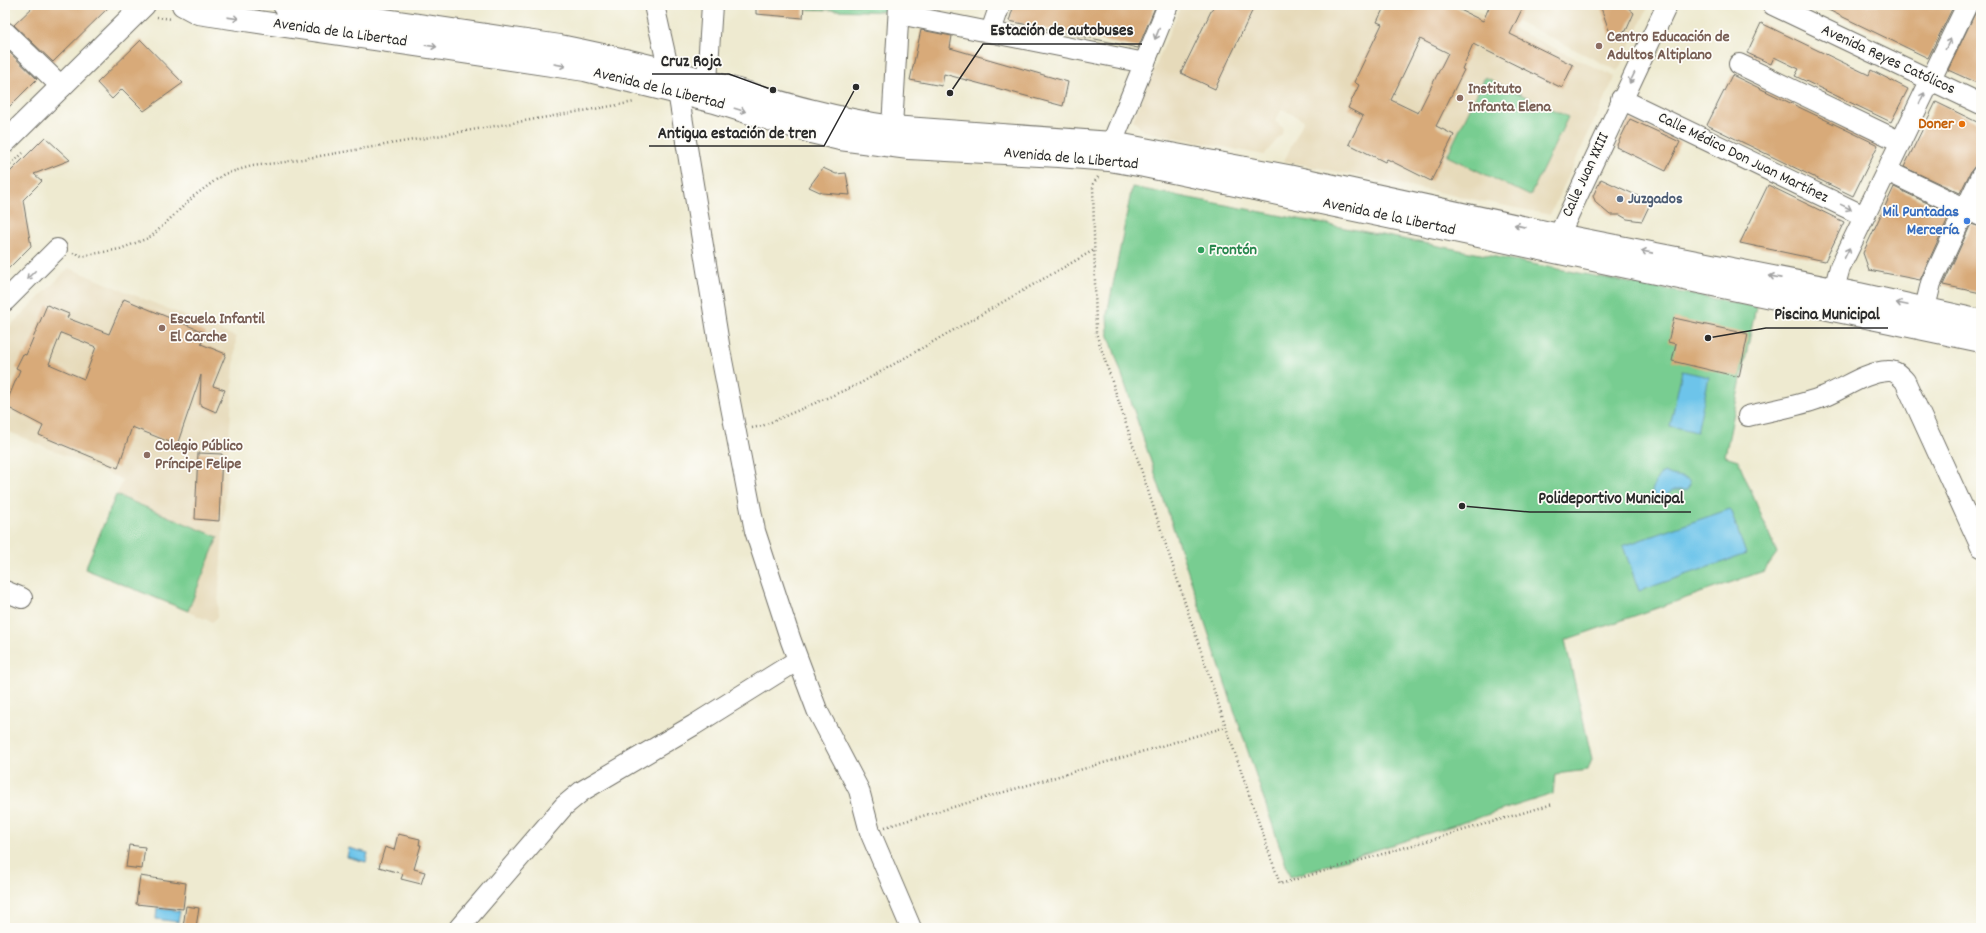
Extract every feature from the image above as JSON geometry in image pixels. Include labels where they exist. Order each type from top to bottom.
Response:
[{"type":"main road","points":[[5,142],[144,5]]},
{"type":"main road","name":"Avenida de la Libertad","points":[[183,5],[198,13],[548,63],[622,78],[678,92],[840,139],[909,148],[1016,153],[1110,151]]},
{"type":"main road","points":[[284,5],[560,46],[664,69],[816,113],[892,127],[1110,151],[1295,178],[1556,243],[1832,299],[1981,341]]},
{"type":"main road","points":[[1832,299],[1925,308],[1981,321]]},
{"type":"street","points":[[654,5],[667,63],[664,69]]},
{"type":"street","points":[[707,81],[712,5]]},
{"type":"street","points":[[992,31],[1000,5]]},
{"type":"street","points":[[1110,151],[1168,5]]},
{"type":"street","name":"Calle Juan XXIII","points":[[1556,243],[1621,99],[1667,5]]},
{"type":"street","name":"Avenida Reyes Católicos","points":[[1773,5],[1981,104]]},
{"type":"street","points":[[1832,299],[1840,267],[1967,5]]},
{"type":"street","points":[[892,127],[899,9],[992,31],[1145,63]]},
{"type":"street","points":[[5,32],[62,87]]},
{"type":"street","points":[[1739,64],[1901,142]]},
{"type":"street","points":[[678,92],[733,421],[755,531],[798,660],[817,710],[859,790],[870,832],[911,928]]},
{"type":"street","name":"Calle Médico Don Juan Martínez","points":[[1621,99],[1864,216]]},
{"type":"street","points":[[1887,171],[1973,212]]},
{"type":"street","points":[[1925,308],[1931,283],[1973,212],[1981,176]]},
{"type":"street","points":[[5,301],[57,249]]},
{"type":"street","points":[[1748,416],[1825,396],[1850,383],[1874,374],[1889,371],[1898,373],[1905,381],[1924,420],[1981,547]]},
{"type":"street","points":[[459,928],[564,806],[582,791],[694,725],[798,660]]},
{"type":"path","points":[[57,249],[82,256],[120,249],[151,237],[194,196],[224,174],[252,166],[285,162],[638,102]]},
{"type":"path","points":[[1110,151],[1103,172],[1093,184],[1096,333],[1226,727],[1280,884],[1553,804]]},
{"type":"path","points":[[733,421],[744,427],[762,426],[859,384],[1094,250]]},
{"type":"path","points":[[870,832],[1226,727]]},
{"type":"shaded area","name":"Instituto Infanta Elena","points":[[1181,5],[1464,5],[1615,77],[1550,215],[1284,161],[1304,120],[1282,109],[1275,121],[1283,128],[1282,134],[1264,155],[1143,131],[1133,120]]},
{"type":"shaded area","name":"Centro Educación de Adultos Altiplano","points":[[1524,5],[1649,5],[1618,71],[1517,21]]},
{"type":"shaded area","name":"Colegio Público Príncipe Felipe","points":[[69,268],[236,337],[217,618],[212,622],[85,569],[123,480],[5,430],[5,331]]},
{"type":"green space","points":[[807,5],[891,5],[891,12],[807,9]]},
{"type":"green space","points":[[1485,77],[1568,117],[1530,196],[1447,156]]},
{"type":"green space","points":[[1132,187],[1756,307],[1725,456],[1738,460],[1777,553],[1764,571],[1565,640],[1592,759],[1588,770],[1555,774],[1553,794],[1290,877],[1108,333],[1107,315]]},
{"type":"green space","points":[[116,495],[218,537],[188,611],[85,569]]},
{"type":"water","points":[[1682,371],[1709,377],[1697,432],[1670,426]]},
{"type":"water","points":[[1665,472],[1686,478],[1689,480],[1690,485],[1686,490],[1673,490],[1662,498],[1656,498],[1652,491],[1655,482],[1662,473]]},
{"type":"water","points":[[1730,509],[1746,554],[1639,591],[1623,546]]},
{"type":"water","points":[[349,848],[368,853],[366,862],[347,857]]},
{"type":"water","points":[[157,908],[180,911],[178,922],[156,919]]},
{"type":"building","points":[[35,5],[111,5],[53,62],[14,25]]},
{"type":"building","points":[[756,5],[804,5],[803,18],[756,14]]},
{"type":"building","points":[[1014,5],[1156,5],[1138,48],[1009,21]]},
{"type":"building","points":[[1214,5],[1255,5],[1215,89],[1181,73]]},
{"type":"building","points":[[1385,5],[1450,5],[1483,21],[1490,5],[1524,5],[1510,34],[1573,65],[1562,88],[1473,44],[1462,69],[1464,70],[1436,126],[1454,135],[1431,181],[1387,159],[1385,162],[1349,144],[1363,116],[1348,108],[1359,85],[1354,82],[1382,24],[1377,22]],"holes":[[[1420,39],[1448,53],[1418,113],[1391,100]]]},
{"type":"building","points":[[1600,5],[1625,5],[1634,13],[1626,31],[1611,36]]},
{"type":"building","points":[[1818,5],[1954,5],[1928,58]]},
{"type":"building","points":[[1979,5],[1981,5],[1981,85],[1948,70]]},
{"type":"building","points":[[1761,23],[1869,75],[1871,70],[1908,89],[1891,122],[1795,76],[1799,69],[1774,57],[1771,64],[1747,53]]},
{"type":"building","points":[[921,30],[952,36],[950,48],[1068,82],[1063,106],[944,74],[942,86],[910,80]]},
{"type":"building","points":[[141,40],[183,83],[144,111],[122,89],[112,99],[97,83]]},
{"type":"building","points":[[5,48],[37,79],[5,111]]},
{"type":"building","points":[[1732,75],[1878,145],[1853,196],[1707,125]]},
{"type":"building","points":[[1936,102],[1981,124],[1981,165],[1975,166],[1971,171],[1960,193],[1904,167]]},
{"type":"building","points":[[1630,119],[1680,142],[1666,171],[1616,147]]},
{"type":"building","points":[[45,137],[70,160],[34,174],[42,181],[23,200],[31,246],[5,272],[5,177]]},
{"type":"building","points":[[823,168],[836,174],[846,173],[850,195],[822,193],[809,187]]},
{"type":"building","name":"Juzgados","points":[[1601,179],[1651,202],[1642,221],[1627,219],[1620,215],[1610,215],[1596,203],[1593,196]]},
{"type":"building","points":[[1768,185],[1844,222],[1825,261],[1740,243]]},
{"type":"building","points":[[1894,187],[1950,214],[1920,280],[1869,270],[1863,253]]},
{"type":"building","points":[[1971,224],[1981,227],[1981,293],[1943,285]]},
{"type":"building","points":[[124,299],[206,333],[201,344],[226,354],[213,386],[225,390],[216,412],[200,405],[201,375],[177,445],[132,427],[118,468],[39,435],[43,426],[5,406],[20,370],[16,368],[23,354],[26,355],[47,305],[69,314],[67,318],[109,334]],"holes":[[[61,333],[96,347],[84,379],[49,364]]]},
{"type":"building","points":[[1674,318],[1748,334],[1739,377],[1672,361],[1676,344],[1668,342]]},
{"type":"building","points":[[198,453],[222,454],[219,521],[195,519]]},
{"type":"building","points":[[398,834],[420,839],[419,845],[421,845],[414,869],[425,872],[421,884],[401,879],[403,874],[379,867],[385,847],[394,850]]},
{"type":"building","points":[[129,845],[145,847],[142,869],[126,867]]},
{"type":"building","points":[[140,876],[186,883],[183,909],[136,904]]},
{"type":"building","points":[[186,906],[199,908],[196,927],[183,927]]},
{"type":"place","name":"Centro Educación de Adultos Altiplano","points":[[1599,46]]},
{"type":"place","name":"Antigua estación de tren","points":[[856,87]]},
{"type":"place","name":"Cruz Roja","points":[[773,90]]},
{"type":"place","name":"Estación de autobuses","points":[[950,93]]},
{"type":"place","name":"Instituto Infanta Elena","points":[[1460,98]]},
{"type":"place","name":"Doner","points":[[1962,124]]},
{"type":"place","name":"Juzgados","points":[[1620,199]]},
{"type":"place","name":"Mil Puntadas Mercería","points":[[1967,221]]},
{"type":"place","name":"Frontón","points":[[1201,250]]},
{"type":"place","name":"Escuela Infantil El Carche","points":[[162,328]]},
{"type":"place","name":"Piscina Municipal","points":[[1708,338]]},
{"type":"place","name":"Colegio Público Príncipe Felipe","points":[[147,455]]},
{"type":"place","name":"Polideportivo Municipal","points":[[1462,506]]}]
